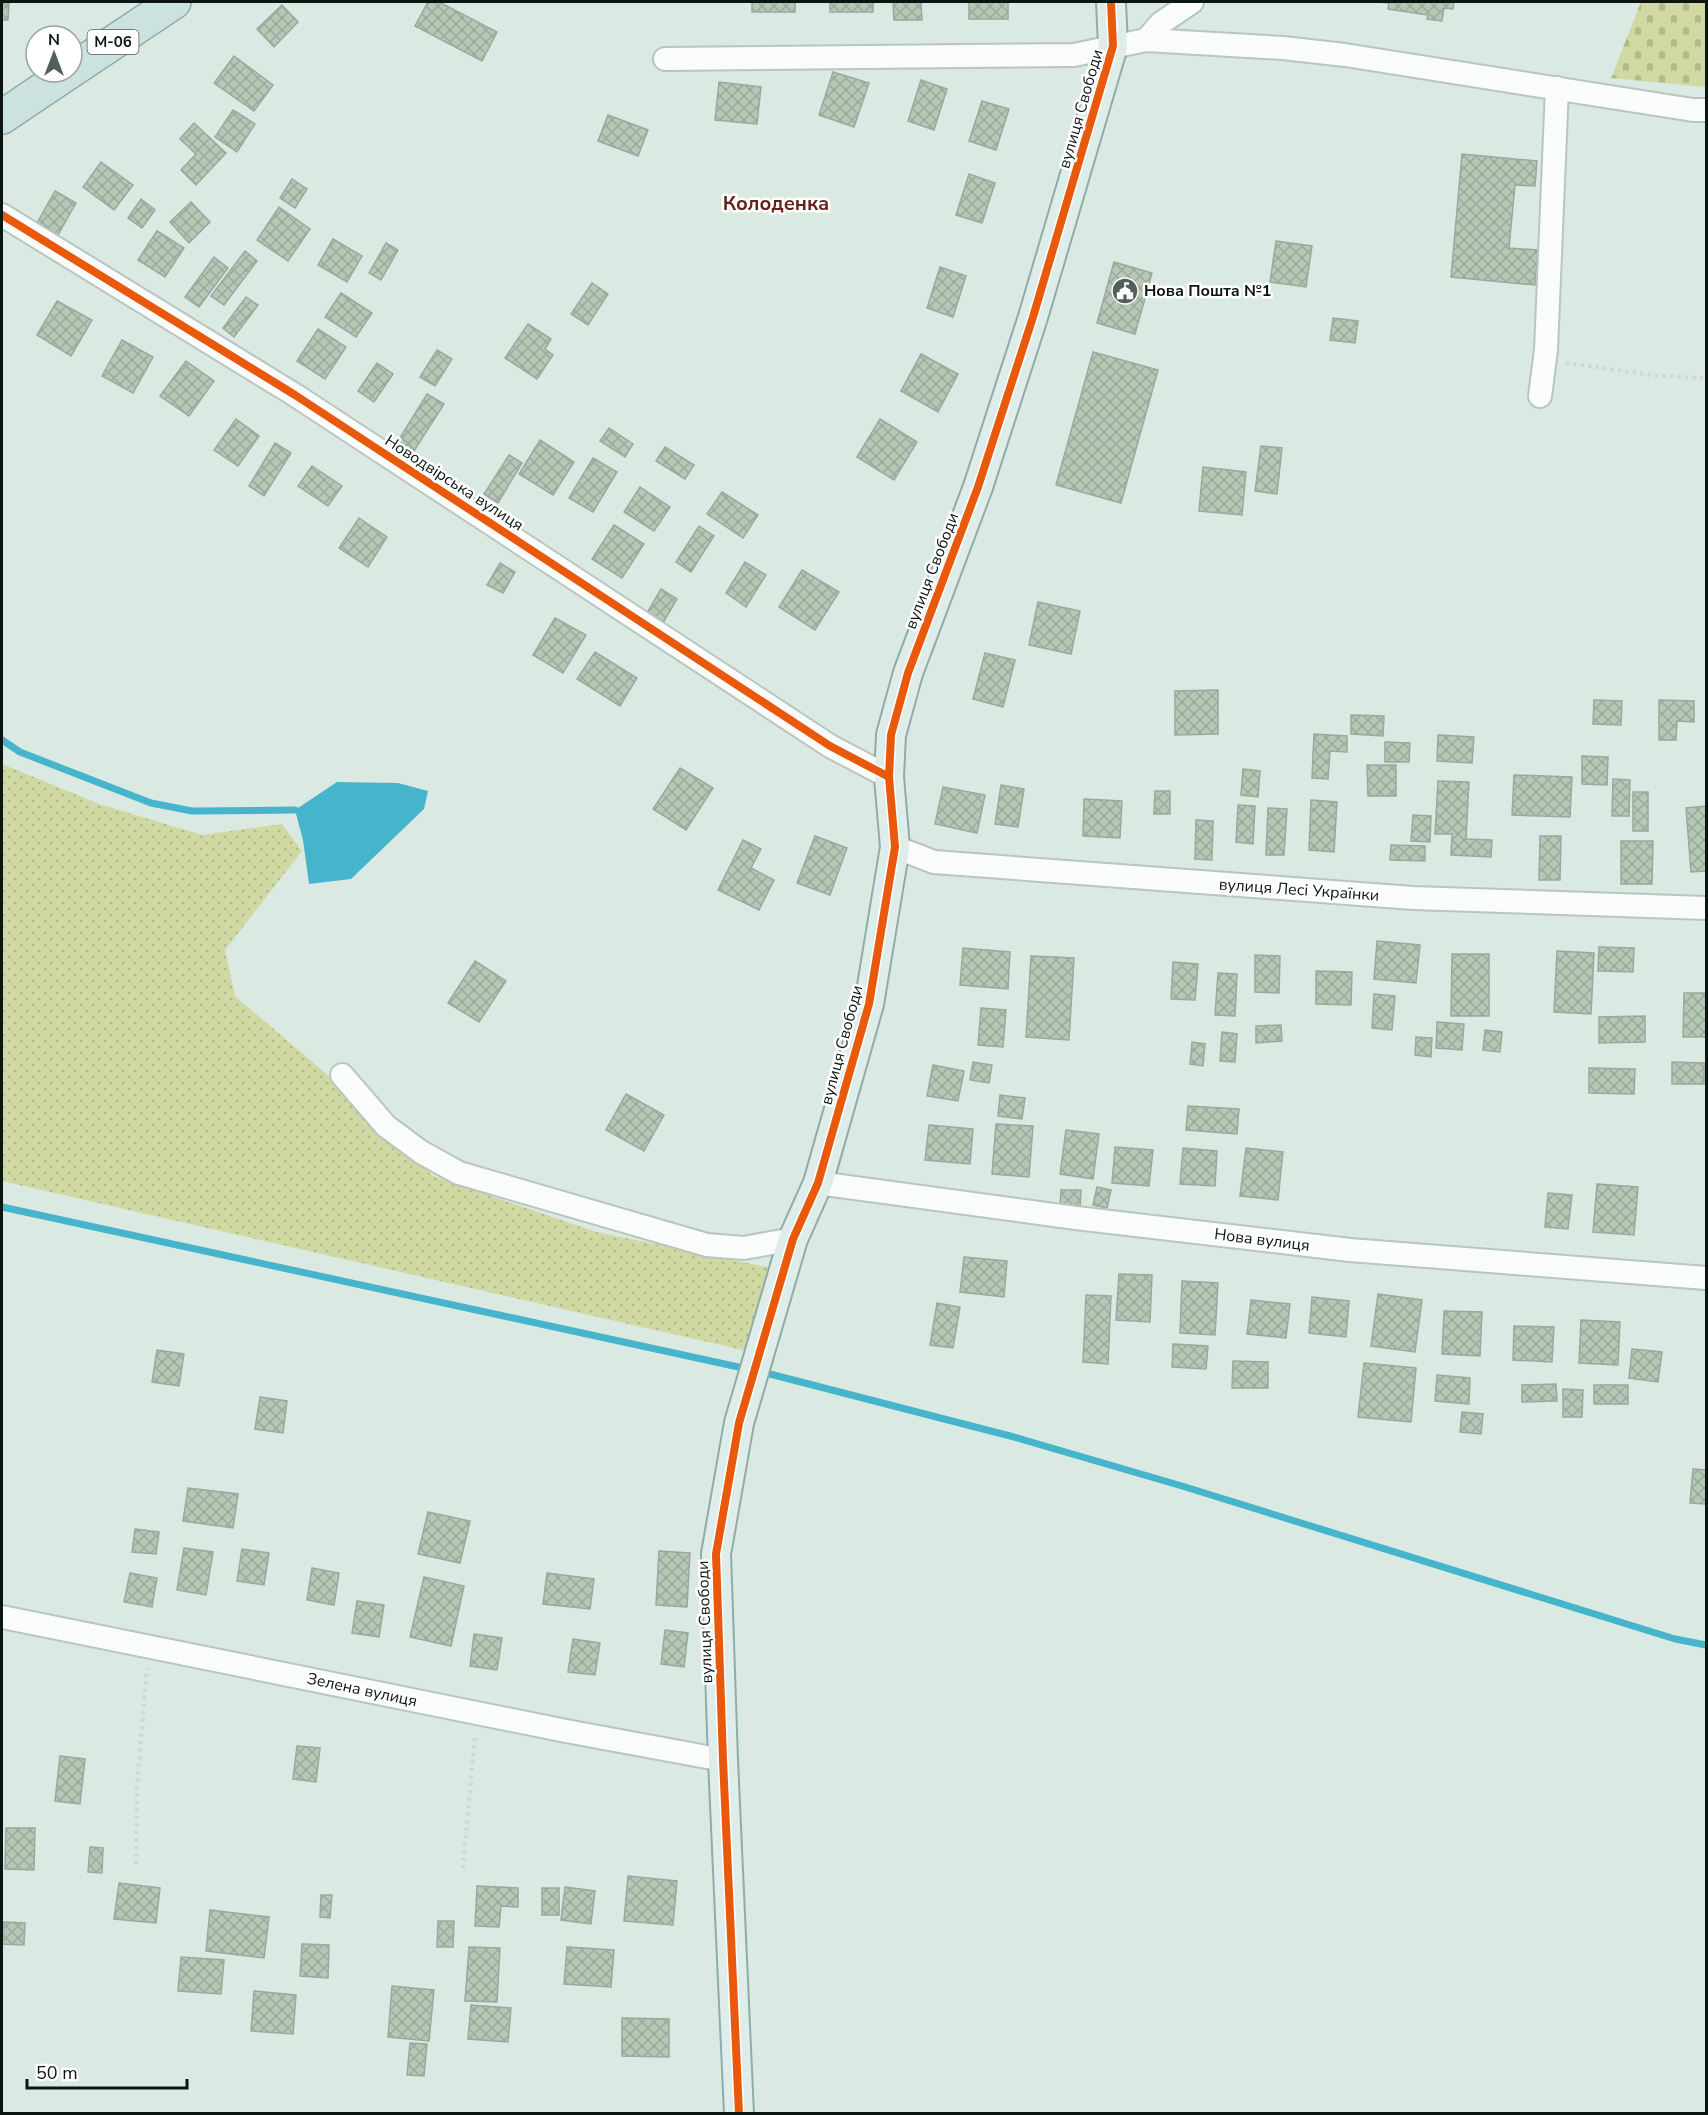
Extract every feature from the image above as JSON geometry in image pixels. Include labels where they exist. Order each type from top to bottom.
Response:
[{"type":"highway","name":"М-06","points":[[84,60],[156,6]]},
{"type":"highway","name":"М-06","points":[[2,117],[51,84]]},
{"type":"main road","name":"вулиця Свободи","points":[[739,2114],[716,1554],[739,1423],[793,1239],[818,1183],[869,1004],[895,847],[889,777],[891,735],[908,673],[978,487],[1034,317],[1113,46],[1111,2]]},
{"type":"street","points":[[1146,40],[1161,23],[1192,2]]},
{"type":"street","points":[[666,59],[1074,55],[1146,40],[1325,52],[1694,110],[1707,110]]},
{"type":"street","points":[[1540,396],[1545,361],[1557,88]]},
{"type":"street","name":"Новодвірська вулиця","points":[[2,215],[295,395],[830,746],[889,777]]},
{"type":"street","name":"вулиця Лесі Українки","points":[[895,847],[934,862],[1413,898],[1707,908]]},
{"type":"street","points":[[342,1075],[386,1126],[421,1152],[459,1173],[706,1245],[744,1248],[793,1239]]},
{"type":"street","name":"Нова вулиця","points":[[818,1183],[1076,1218],[1350,1250],[1707,1278]]},
{"type":"street","name":"Зелена вулиця","points":[[2,1617],[723,1761]]},
{"type":"path","points":[[1545,361],[1659,376],[1707,378]]},
{"type":"path","points":[[136,1864],[137,1786],[149,1646]]},
{"type":"path","points":[[463,1868],[474,1763],[476,1713]]},
{"type":"green space","points":[[1641,2],[1706,2],[1706,87],[1611,78]]},
{"type":"green space","points":[[2,764],[99,804],[202,835],[282,824],[302,851],[225,950],[235,996],[330,1077],[433,1176],[596,1232],[776,1269],[747,1351],[2,1181]]},
{"type":"water","points":[[337,782],[398,783],[428,791],[424,809],[351,879],[309,884],[303,840],[295,810]]},
{"type":"building","points":[[2,2],[9,2],[8,20],[2,20]]},
{"type":"building","points":[[428,2],[439,2],[497,32],[482,61],[415,26]]},
{"type":"building","points":[[752,2],[795,2],[795,12],[752,12]]},
{"type":"building","points":[[830,2],[873,2],[873,12],[830,12]]},
{"type":"building","points":[[893,2],[921,2],[922,20],[894,20]]},
{"type":"building","points":[[969,2],[1008,2],[1008,19],[969,19]]},
{"type":"building","points":[[1377,2],[1454,2],[1453,9],[1444,8],[1442,21],[1427,19],[1428,15],[1388,9],[1389,3]]},
{"type":"building","points":[[282,5],[298,22],[274,47],[257,29]]},
{"type":"building","points":[[234,56],[273,85],[254,111],[214,83]]},
{"type":"building","points":[[833,72],[869,83],[854,127],[819,115]]},
{"type":"building","points":[[921,80],[947,89],[934,130],[908,121]]},
{"type":"building","points":[[719,82],[761,87],[757,124],[715,120]]},
{"type":"building","points":[[982,101],[1009,109],[996,150],[969,141]]},
{"type":"building","points":[[233,110],[255,124],[237,152],[215,137]]},
{"type":"building","points":[[608,115],[648,130],[638,156],[598,141]]},
{"type":"building","points":[[194,123],[226,153],[196,185],[181,170],[196,154],[180,139]]},
{"type":"building","points":[[1462,154],[1537,161],[1535,186],[1515,185],[1509,248],[1538,250],[1535,285],[1451,277]]},
{"type":"building","points":[[101,162],[133,185],[114,210],[83,187]]},
{"type":"building","points":[[969,174],[995,183],[982,223],[956,215]]},
{"type":"building","points":[[292,179],[307,189],[295,208],[280,198]]},
{"type":"building","points":[[55,191],[76,203],[58,235],[37,223]]},
{"type":"building","points":[[141,199],[155,210],[142,228],[128,218]]},
{"type":"building","points":[[191,202],[210,222],[189,243],[170,222]]},
{"type":"building","points":[[279,207],[310,229],[288,261],[257,240]]},
{"type":"building","points":[[157,231],[184,248],[165,277],[138,260]]},
{"type":"building","points":[[333,239],[362,256],[347,282],[318,265]]},
{"type":"building","points":[[1276,241],[1312,246],[1306,287],[1270,282]]},
{"type":"building","points":[[386,243],[398,250],[381,280],[369,273]]},
{"type":"building","points":[[245,251],[257,261],[224,305],[211,296]]},
{"type":"building","points":[[214,257],[228,268],[199,307],[185,297]]},
{"type":"building","points":[[1114,262],[1152,273],[1135,334],[1097,323]]},
{"type":"building","points":[[940,267],[966,276],[953,317],[927,308]]},
{"type":"building","points":[[592,283],[608,294],[588,325],[571,314]]},
{"type":"building","points":[[341,293],[372,313],[356,337],[325,317]]},
{"type":"building","points":[[246,297],[258,305],[234,337],[223,328]]},
{"type":"building","points":[[57,301],[92,320],[71,356],[37,335]]},
{"type":"building","points":[[1333,318],[1358,321],[1355,343],[1330,340]]},
{"type":"building","points":[[528,324],[551,339],[545,349],[553,355],[537,379],[505,358]]},
{"type":"building","points":[[318,329],[346,347],[325,379],[297,361]]},
{"type":"building","points":[[122,340],[153,357],[133,393],[102,376]]},
{"type":"building","points":[[437,350],[452,359],[435,386],[420,377]]},
{"type":"building","points":[[1093,352],[1158,370],[1121,503],[1056,485]]},
{"type":"building","points":[[921,354],[958,374],[938,412],[901,391]]},
{"type":"building","points":[[186,361],[214,381],[189,416],[160,396]]},
{"type":"building","points":[[377,363],[393,374],[374,402],[358,391]]},
{"type":"building","points":[[427,394],[444,404],[414,451],[398,441]]},
{"type":"building","points":[[236,419],[259,436],[238,466],[214,450]]},
{"type":"building","points":[[880,419],[917,442],[894,480],[857,457]]},
{"type":"building","points":[[609,428],[633,444],[625,457],[600,441]]},
{"type":"building","points":[[540,440],[574,462],[553,495],[519,474]]},
{"type":"building","points":[[275,443],[291,453],[264,496],[249,486]]},
{"type":"building","points":[[1261,446],[1282,448],[1277,494],[1255,491]]},
{"type":"building","points":[[665,447],[694,465],[685,479],[656,461]]},
{"type":"building","points":[[509,455],[522,463],[498,503],[484,494]]},
{"type":"building","points":[[593,458],[617,472],[593,512],[569,498]]},
{"type":"building","points":[[312,466],[342,486],[328,506],[298,486]]},
{"type":"building","points":[[1203,467],[1246,472],[1242,515],[1199,511]]},
{"type":"building","points":[[640,487],[670,507],[654,531],[624,512]]},
{"type":"building","points":[[722,492],[758,515],[743,538],[707,514]]},
{"type":"building","points":[[359,518],[387,537],[368,567],[339,548]]},
{"type":"building","points":[[614,525],[644,544],[622,578],[592,559]]},
{"type":"building","points":[[699,526],[714,536],[691,572],[676,562]]},
{"type":"building","points":[[745,562],[766,575],[746,607],[726,593]]},
{"type":"building","points":[[500,563],[515,572],[503,593],[487,585]]},
{"type":"building","points":[[802,570],[839,592],[815,630],[779,607]]},
{"type":"building","points":[[661,589],[677,599],[663,623],[647,613]]},
{"type":"building","points":[[1038,602],[1080,611],[1071,654],[1029,645]]},
{"type":"building","points":[[555,618],[586,635],[563,673],[533,655]]},
{"type":"building","points":[[595,652],[637,678],[620,706],[577,679]]},
{"type":"building","points":[[985,653],[1015,660],[1003,707],[973,699]]},
{"type":"building","points":[[1218,690],[1218,734],[1175,735],[1175,691]]},
{"type":"building","points":[[1594,700],[1622,701],[1621,725],[1593,724]]},
{"type":"building","points":[[1659,700],[1694,701],[1694,722],[1677,721],[1676,740],[1659,740]]},
{"type":"building","points":[[1351,715],[1384,716],[1383,736],[1351,734]]},
{"type":"building","points":[[1314,734],[1347,736],[1347,752],[1330,751],[1328,779],[1312,778]]},
{"type":"building","points":[[1438,735],[1474,737],[1472,763],[1437,761]]},
{"type":"building","points":[[1385,742],[1410,743],[1409,762],[1385,762]]},
{"type":"building","points":[[1582,756],[1608,757],[1607,785],[1582,784]]},
{"type":"building","points":[[1367,765],[1396,765],[1396,796],[1368,796]]},
{"type":"building","points":[[680,768],[713,788],[686,830],[653,809]]},
{"type":"building","points":[[1243,769],[1260,771],[1258,797],[1241,795]]},
{"type":"building","points":[[1514,775],[1572,777],[1570,817],[1512,815]]},
{"type":"building","points":[[1613,779],[1630,780],[1629,816],[1612,816]]},
{"type":"building","points":[[1438,781],[1469,782],[1466,839],[1492,840],[1491,857],[1451,855],[1452,834],[1435,834]]},
{"type":"building","points":[[1001,785],[1024,789],[1018,827],[995,824]]},
{"type":"building","points":[[943,787],[985,795],[977,833],[935,824]]},
{"type":"building","points":[[1155,791],[1170,791],[1170,814],[1154,814]]},
{"type":"building","points":[[1633,792],[1648,792],[1648,831],[1633,831]]},
{"type":"building","points":[[1084,799],[1122,801],[1120,838],[1083,836]]},
{"type":"building","points":[[1311,800],[1337,802],[1334,852],[1309,850]]},
{"type":"building","points":[[1238,805],[1255,806],[1253,844],[1236,842]]},
{"type":"building","points":[[1706,806],[1706,871],[1691,872],[1686,808]]},
{"type":"building","points":[[1268,808],[1287,809],[1284,855],[1266,855]]},
{"type":"building","points":[[1413,815],[1431,816],[1430,842],[1411,841]]},
{"type":"building","points":[[1196,820],[1213,821],[1212,860],[1195,859]]},
{"type":"building","points":[[815,836],[847,848],[830,895],[797,883]]},
{"type":"building","points":[[1540,836],[1561,836],[1560,880],[1539,880]]},
{"type":"building","points":[[743,840],[761,849],[751,868],[774,880],[759,910],[718,890]]},
{"type":"building","points":[[1621,841],[1653,841],[1652,884],[1621,884]]},
{"type":"building","points":[[1391,845],[1425,846],[1425,861],[1390,860]]},
{"type":"building","points":[[1377,941],[1420,945],[1416,983],[1374,979]]},
{"type":"building","points":[[1599,947],[1634,948],[1633,972],[1598,971]]},
{"type":"building","points":[[963,948],[1010,952],[1008,989],[960,985]]},
{"type":"building","points":[[1557,951],[1594,953],[1591,1014],[1554,1012]]},
{"type":"building","points":[[1452,954],[1489,954],[1489,1016],[1451,1016]]},
{"type":"building","points":[[1255,955],[1280,956],[1279,993],[1255,992]]},
{"type":"building","points":[[1031,956],[1074,958],[1069,1040],[1026,1037]]},
{"type":"building","points":[[475,961],[506,981],[479,1022],[448,1003]]},
{"type":"building","points":[[1173,962],[1198,964],[1195,1000],[1171,999]]},
{"type":"building","points":[[1316,971],[1352,972],[1351,1005],[1316,1004]]},
{"type":"building","points":[[1218,973],[1237,974],[1235,1016],[1215,1015]]},
{"type":"building","points":[[1684,993],[1706,993],[1706,1037],[1683,1037]]},
{"type":"building","points":[[1374,994],[1395,996],[1392,1030],[1372,1028]]},
{"type":"building","points":[[981,1008],[1006,1010],[1003,1047],[978,1045]]},
{"type":"building","points":[[1645,1016],[1645,1042],[1599,1043],[1599,1017]]},
{"type":"building","points":[[1437,1022],[1464,1024],[1462,1050],[1436,1048]]},
{"type":"building","points":[[1281,1025],[1282,1041],[1256,1043],[1256,1026]]},
{"type":"building","points":[[1485,1030],[1502,1032],[1500,1052],[1483,1050]]},
{"type":"building","points":[[1222,1032],[1237,1034],[1235,1062],[1220,1061]]},
{"type":"building","points":[[1416,1037],[1432,1038],[1431,1057],[1415,1055]]},
{"type":"building","points":[[1192,1042],[1205,1044],[1203,1066],[1190,1064]]},
{"type":"building","points":[[973,1062],[992,1065],[989,1083],[970,1080]]},
{"type":"building","points":[[1672,1062],[1704,1063],[1704,1084],[1672,1084]]},
{"type":"building","points":[[933,1065],[964,1071],[958,1101],[927,1096]]},
{"type":"building","points":[[1589,1068],[1635,1069],[1634,1094],[1589,1093]]},
{"type":"building","points":[[626,1094],[664,1115],[644,1151],[606,1130]]},
{"type":"building","points":[[1000,1095],[1025,1098],[1022,1119],[998,1116]]},
{"type":"building","points":[[1188,1106],[1239,1109],[1237,1134],[1186,1130]]},
{"type":"building","points":[[996,1124],[1033,1126],[1029,1177],[992,1174]]},
{"type":"building","points":[[929,1125],[973,1129],[970,1164],[925,1160]]},
{"type":"building","points":[[1066,1130],[1099,1134],[1093,1179],[1060,1174]]},
{"type":"building","points":[[1115,1147],[1153,1150],[1149,1186],[1112,1183]]},
{"type":"building","points":[[1183,1148],[1217,1151],[1215,1186],[1180,1184]]},
{"type":"building","points":[[1246,1148],[1283,1152],[1278,1200],[1240,1196]]},
{"type":"building","points":[[1597,1184],[1638,1187],[1634,1235],[1593,1232]]},
{"type":"building","points":[[1097,1187],[1111,1190],[1107,1208],[1093,1205]]},
{"type":"building","points":[[1061,1190],[1081,1190],[1080,1209],[1060,1208]]},
{"type":"building","points":[[1548,1193],[1572,1195],[1568,1229],[1545,1227]]},
{"type":"building","points":[[964,1257],[1007,1261],[1004,1297],[960,1292]]},
{"type":"building","points":[[1119,1274],[1152,1275],[1150,1322],[1116,1320]]},
{"type":"building","points":[[1182,1281],[1218,1283],[1215,1335],[1180,1333]]},
{"type":"building","points":[[1378,1294],[1422,1300],[1415,1352],[1371,1346]]},
{"type":"building","points":[[1086,1295],[1111,1296],[1108,1364],[1083,1362]]},
{"type":"building","points":[[1312,1297],[1349,1301],[1346,1337],[1309,1333]]},
{"type":"building","points":[[1251,1300],[1290,1304],[1286,1338],[1247,1334]]},
{"type":"building","points":[[937,1303],[960,1307],[953,1348],[930,1345]]},
{"type":"building","points":[[1444,1311],[1482,1312],[1480,1356],[1442,1354]]},
{"type":"building","points":[[1581,1320],[1620,1322],[1618,1365],[1579,1363]]},
{"type":"building","points":[[1514,1326],[1554,1327],[1552,1362],[1513,1360]]},
{"type":"building","points":[[1173,1344],[1208,1346],[1206,1369],[1172,1367]]},
{"type":"building","points":[[1632,1349],[1662,1352],[1658,1382],[1629,1378]]},
{"type":"building","points":[[157,1350],[184,1354],[179,1386],[152,1382]]},
{"type":"building","points":[[1233,1361],[1268,1362],[1268,1388],[1232,1388]]},
{"type":"building","points":[[1364,1363],[1416,1368],[1411,1422],[1358,1417]]},
{"type":"building","points":[[1437,1375],[1470,1378],[1469,1404],[1435,1401]]},
{"type":"building","points":[[1556,1384],[1557,1401],[1522,1402],[1522,1385]]},
{"type":"building","points":[[1594,1385],[1628,1385],[1628,1404],[1594,1404]]},
{"type":"building","points":[[1563,1389],[1583,1390],[1582,1417],[1563,1417]]},
{"type":"building","points":[[260,1397],[287,1401],[283,1433],[255,1429]]},
{"type":"building","points":[[1462,1412],[1483,1414],[1481,1434],[1460,1432]]},
{"type":"building","points":[[1693,1469],[1706,1470],[1706,1504],[1690,1503]]},
{"type":"building","points":[[188,1488],[238,1494],[233,1528],[183,1521]]},
{"type":"building","points":[[428,1512],[470,1521],[460,1563],[418,1554]]},
{"type":"building","points":[[135,1529],[159,1532],[156,1554],[132,1552]]},
{"type":"building","points":[[184,1548],[213,1552],[206,1595],[177,1590]]},
{"type":"building","points":[[242,1549],[269,1553],[264,1585],[237,1581]]},
{"type":"building","points":[[659,1551],[690,1553],[687,1607],[656,1605]]},
{"type":"building","points":[[312,1568],[339,1573],[334,1605],[307,1600]]},
{"type":"building","points":[[130,1573],[157,1578],[152,1607],[124,1602]]},
{"type":"building","points":[[547,1573],[594,1579],[590,1609],[543,1604]]},
{"type":"building","points":[[424,1577],[464,1586],[451,1646],[410,1637]]},
{"type":"building","points":[[357,1601],[384,1605],[379,1637],[352,1633]]},
{"type":"building","points":[[665,1630],[688,1633],[684,1667],[661,1664]]},
{"type":"building","points":[[474,1634],[502,1638],[497,1670],[470,1666]]},
{"type":"building","points":[[573,1639],[600,1643],[595,1675],[568,1672]]},
{"type":"building","points":[[297,1746],[320,1748],[316,1782],[293,1779]]},
{"type":"building","points":[[60,1756],[85,1759],[80,1804],[55,1801]]},
{"type":"building","points":[[6,1828],[35,1828],[34,1870],[5,1869]]},
{"type":"building","points":[[90,1847],[103,1848],[102,1873],[88,1872]]},
{"type":"building","points":[[628,1876],[677,1881],[673,1925],[624,1921]]},
{"type":"building","points":[[119,1883],[160,1888],[156,1923],[114,1919]]},
{"type":"building","points":[[477,1886],[518,1888],[518,1907],[501,1906],[499,1927],[475,1926]]},
{"type":"building","points":[[565,1887],[595,1891],[591,1924],[561,1920]]},
{"type":"building","points":[[542,1888],[559,1888],[559,1915],[542,1915]]},
{"type":"building","points":[[321,1895],[332,1895],[330,1918],[320,1917]]},
{"type":"building","points":[[210,1910],[269,1917],[264,1958],[206,1951]]},
{"type":"building","points":[[438,1921],[454,1921],[453,1947],[437,1947]]},
{"type":"building","points":[[3,1922],[25,1923],[24,1945],[2,1944]]},
{"type":"building","points":[[302,1944],[329,1945],[328,1978],[300,1976]]},
{"type":"building","points":[[469,1947],[500,1948],[497,2002],[465,2001]]},
{"type":"building","points":[[567,1947],[614,1950],[611,1987],[564,1984]]},
{"type":"building","points":[[181,1957],[224,1960],[221,1994],[178,1991]]},
{"type":"building","points":[[392,1986],[434,1990],[429,2041],[388,2037]]},
{"type":"building","points":[[254,1991],[296,1995],[293,2034],[251,2031]]},
{"type":"building","points":[[471,2005],[511,2008],[508,2042],[468,2039]]},
{"type":"building","points":[[622,2018],[669,2019],[669,2057],[622,2056]]},
{"type":"building","points":[[410,2043],[427,2044],[424,2076],[407,2075]]},
{"type":"waterway","points":[[2,740],[20,752],[151,803],[192,811],[295,810]]},
{"type":"waterway","points":[[2,1207],[743,1368]]},
{"type":"waterway","points":[[766,1373],[1014,1437],[1182,1486],[1675,1639],[1706,1645]]},
{"type":"cycle path","points":[[739,2114],[716,1554],[739,1423],[793,1239],[818,1183],[869,1004],[895,847],[889,777],[891,735],[908,673],[978,487],[1033,317],[1113,46],[1111,2]]},
{"type":"cycle path","points":[[2,215],[295,395],[830,746],[889,777]]},
{"type":"place","name":"Нова Пошта №1","points":[[1125,291]]},
{"type":"district","name":"Колоденка","points":[[776,203]]}]
